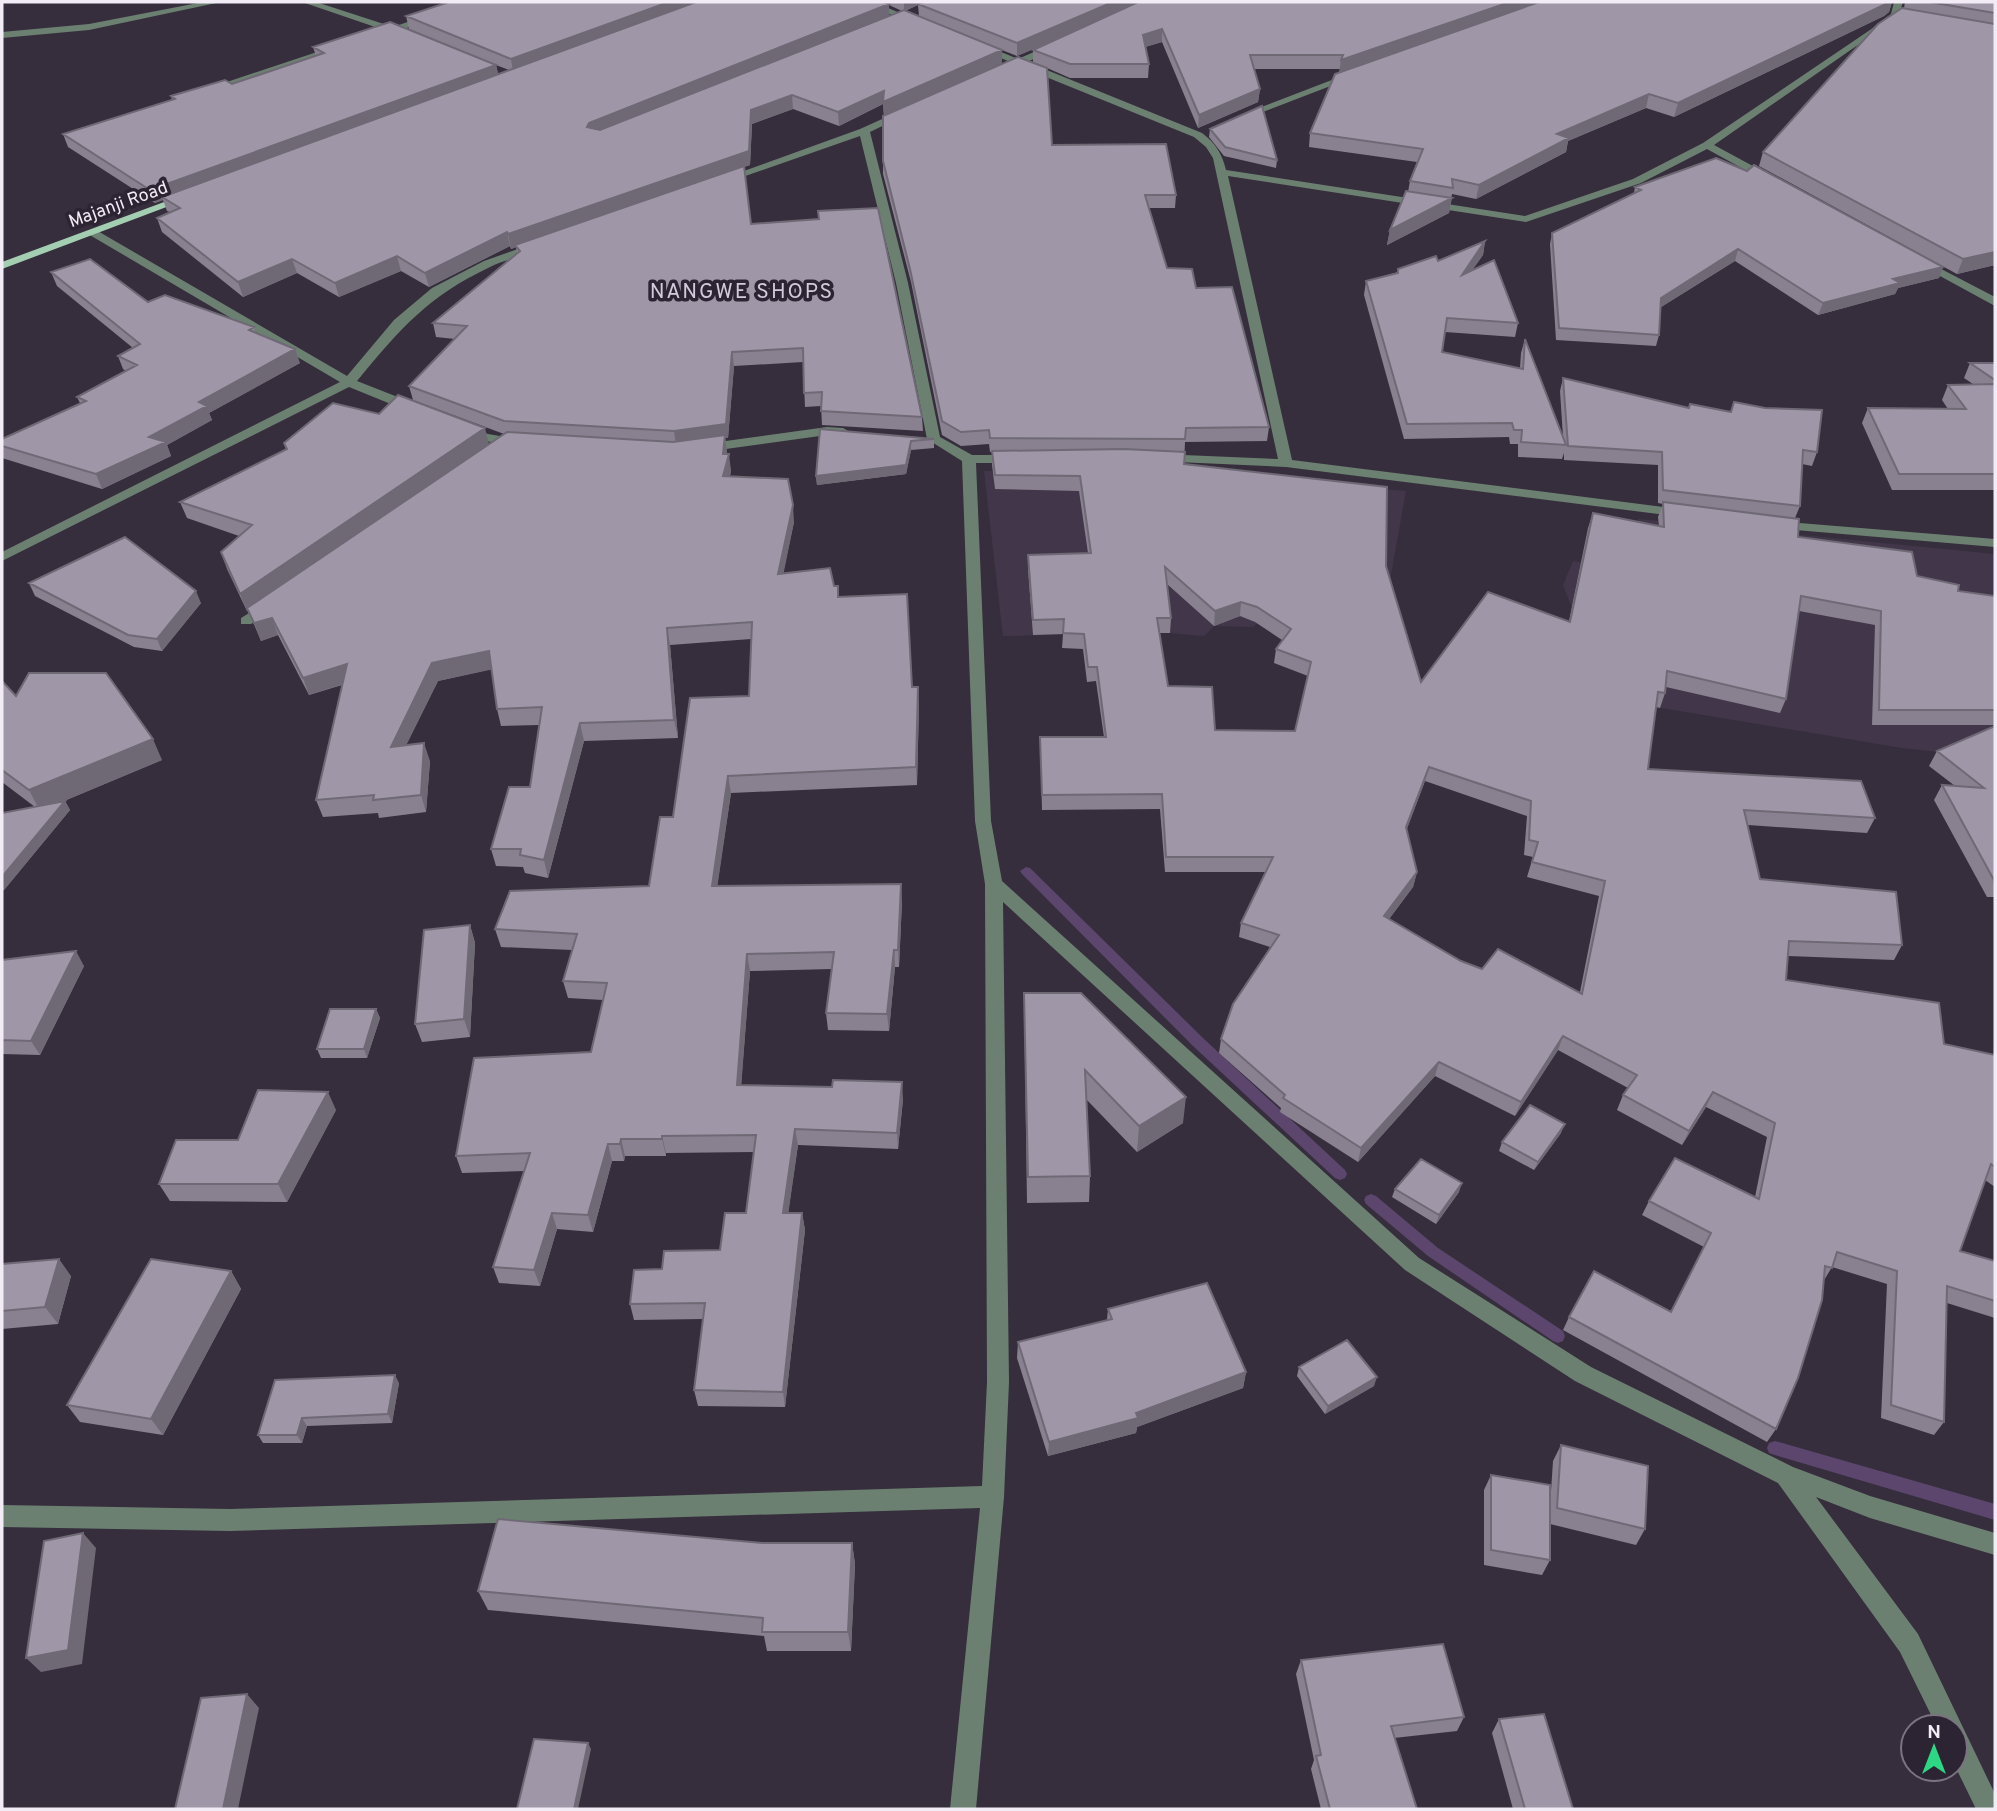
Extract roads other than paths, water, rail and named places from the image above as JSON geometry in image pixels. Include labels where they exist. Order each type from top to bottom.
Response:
[{"type":"main road","name":"Majanji Road","points":[[2,266],[194,195]]},
{"type":"street","points":[[2,35],[89,27],[216,2]]},
{"type":"street","points":[[307,2],[406,34]]},
{"type":"street","points":[[369,38],[474,2]]},
{"type":"street","points":[[866,2],[930,27]]},
{"type":"street","points":[[1220,172],[1526,219],[1637,181],[1707,145],[1783,96],[1895,15],[1898,2]]},
{"type":"street","points":[[891,22],[916,12]]},
{"type":"street","points":[[1895,15],[1908,17]]},
{"type":"street","points":[[996,72],[1069,40]]},
{"type":"street","points":[[201,92],[356,42]]},
{"type":"street","points":[[969,42],[1204,133],[1218,158],[1286,463]]},
{"type":"street","points":[[1232,121],[1369,69]]},
{"type":"street","points":[[708,186],[864,131],[912,109]]},
{"type":"street","points":[[864,131],[902,283],[927,439],[969,459],[1033,458]]},
{"type":"street","points":[[1707,145],[1779,184]]},
{"type":"street","points":[[92,232],[349,382],[423,412]]},
{"type":"street","points":[[2,557],[349,382],[398,323],[436,291],[488,263],[553,240]]},
{"type":"street","points":[[1911,256],[1995,302]]},
{"type":"street","points":[[448,422],[501,446],[529,443]]},
{"type":"street","points":[[689,450],[827,431],[854,433]]},
{"type":"street","points":[[1150,458],[1286,463],[1702,515]]},
{"type":"street","points":[[964,1809],[993,1497],[998,1382],[994,884],[983,821],[969,459]]},
{"type":"street","points":[[1764,523],[1995,543]]},
{"type":"street","points":[[246,621],[280,598]]},
{"type":"street","points":[[994,884],[1412,1264],[1583,1374],[1786,1475],[1870,1507],[1995,1544]]},
{"type":"street","points":[[1786,1475],[1909,1643],[1943,1713]]},
{"type":"street","points":[[2,1516],[230,1520],[993,1497]]},
{"type":"street","points":[[1969,1767],[1989,1809]]},
{"type":"waterway","points":[[1026,871],[1198,1042],[1340,1174]]},
{"type":"waterway","points":[[1371,1200],[1433,1252],[1558,1336]]},
{"type":"waterway","points":[[1775,1448],[1995,1512]]},
{"type":"district","name":"NANGWE SHOPS","points":[[742,291]]}]
